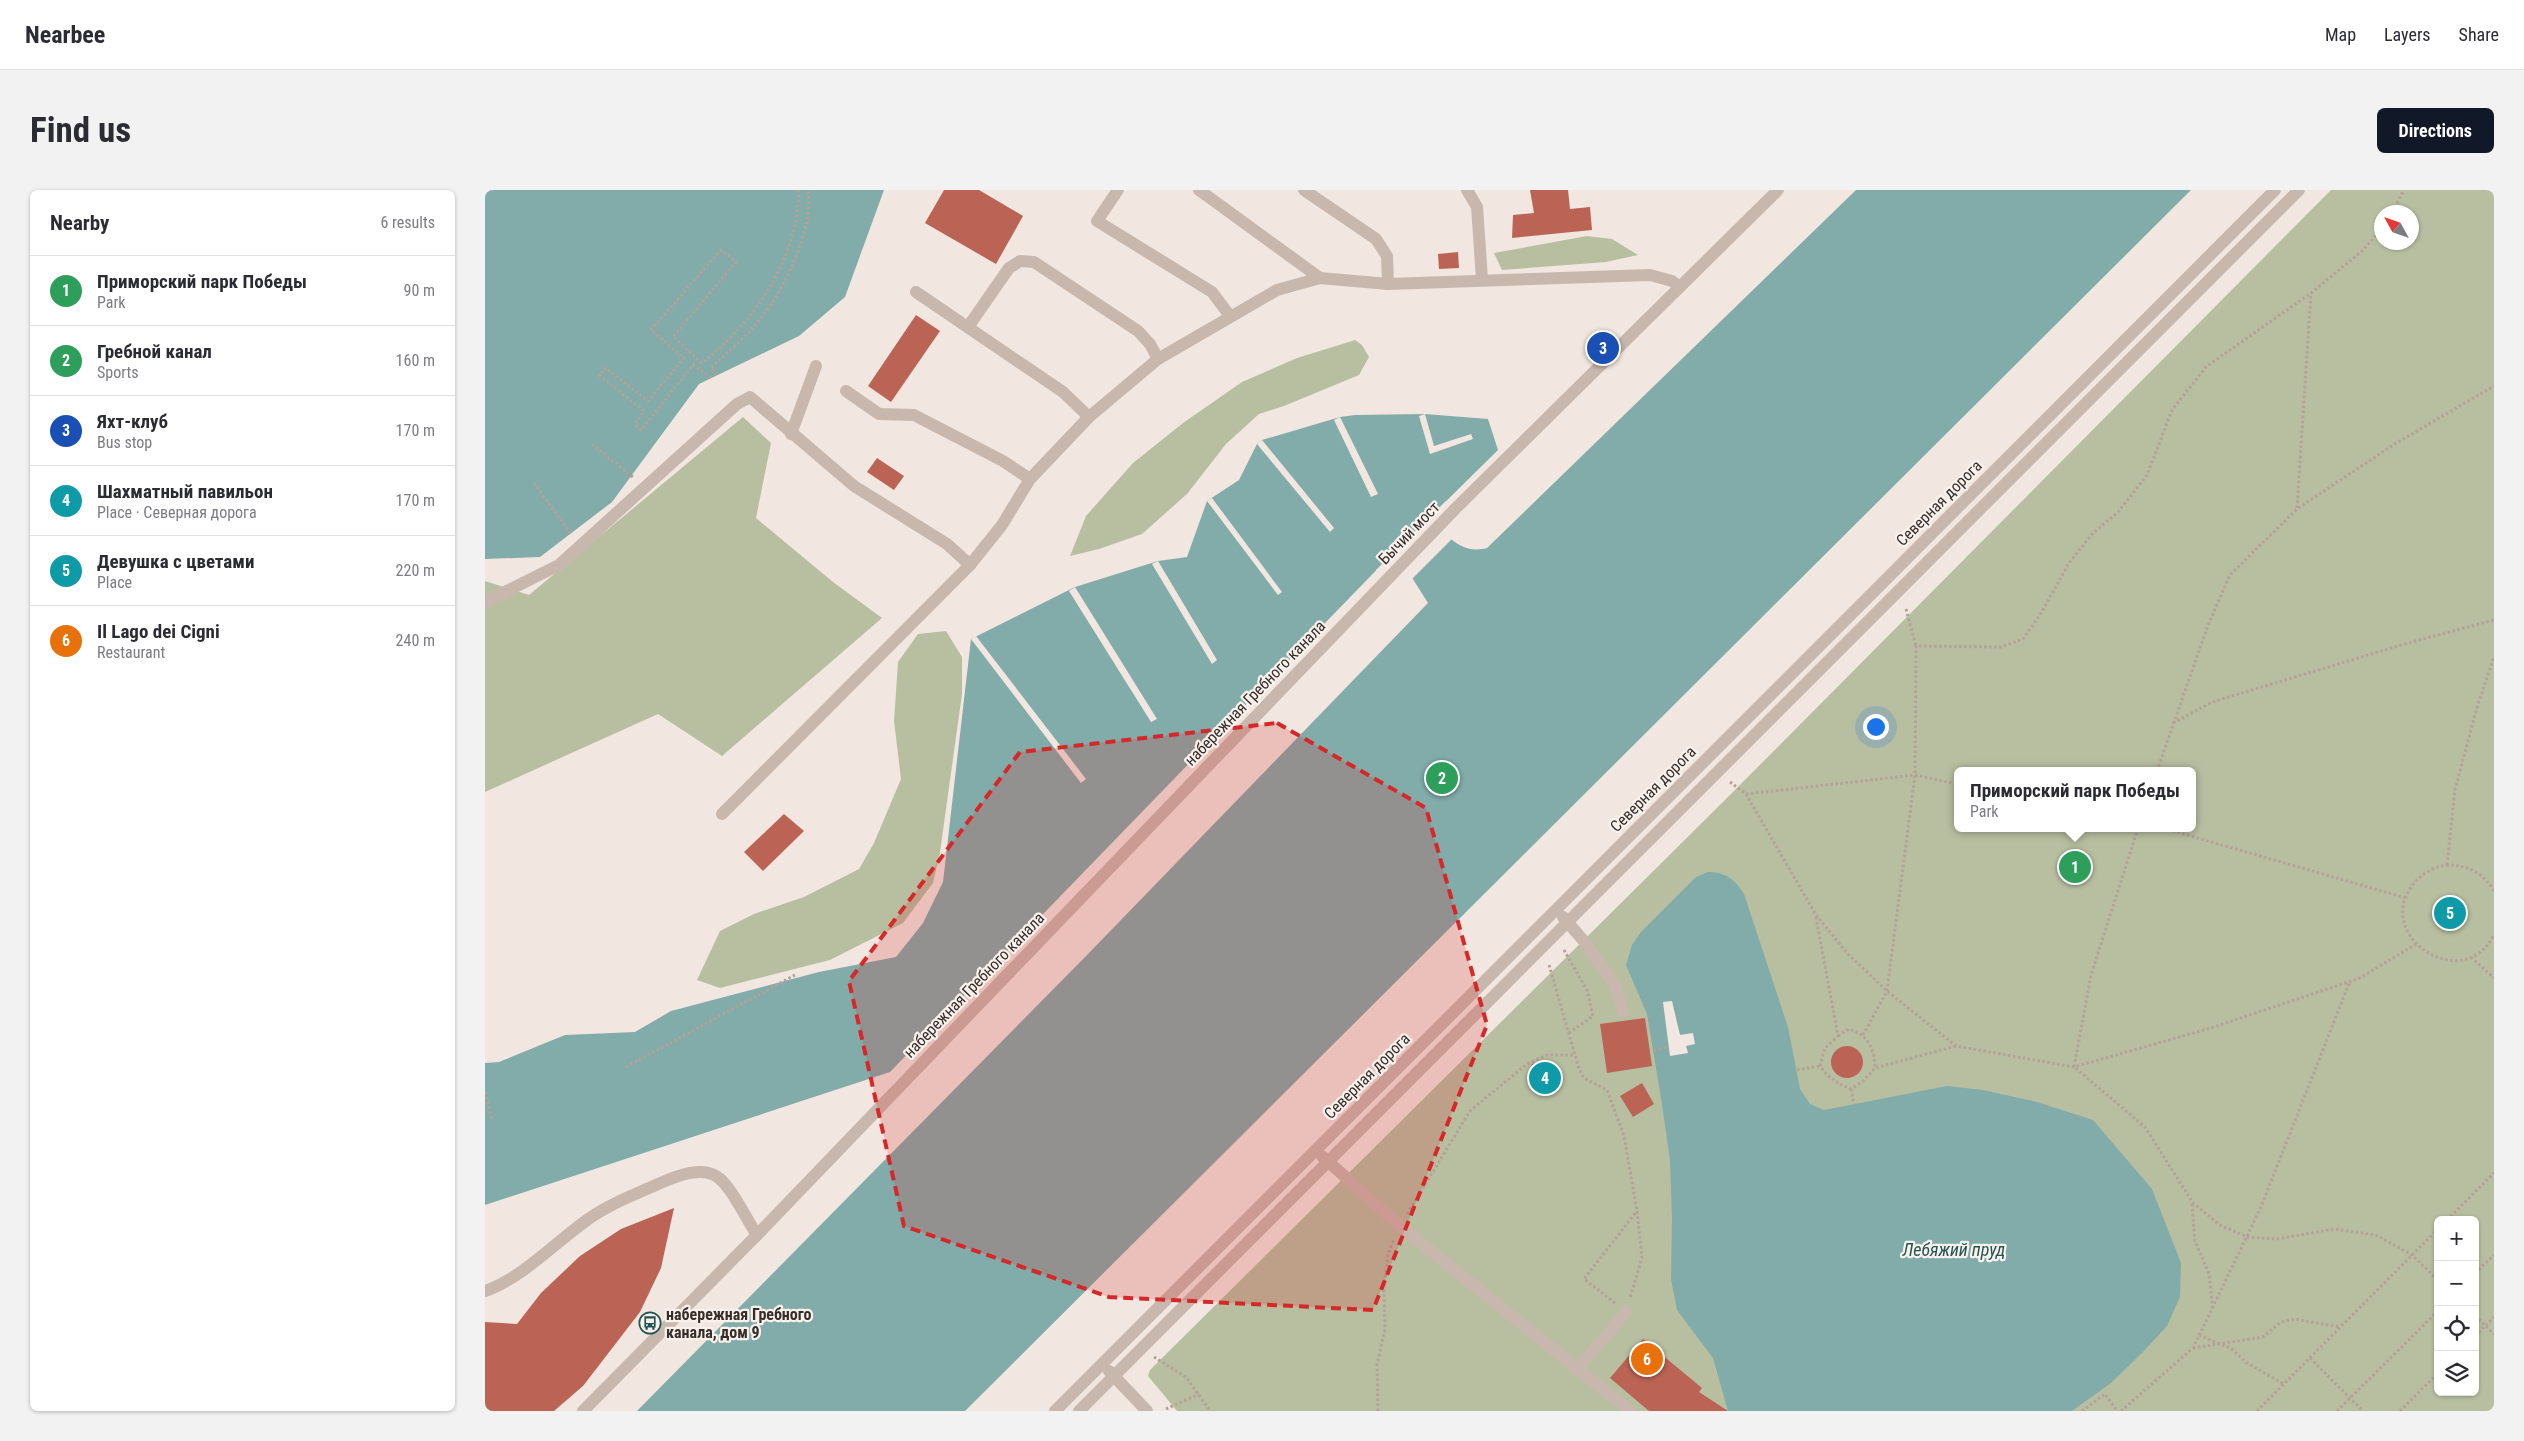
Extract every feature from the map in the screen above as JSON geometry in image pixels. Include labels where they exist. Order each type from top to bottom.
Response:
[{"type":"street","points":[[1118,190],[1097,221],[1212,292],[1223,304],[1230,316]]},
{"type":"street","points":[[1199,190],[1320,278]]},
{"type":"street","points":[[1304,190],[1375,239],[1387,256],[1388,284]]},
{"type":"street","points":[[1467,190],[1477,207],[1482,279]]},
{"type":"street","points":[[722,814],[970,565],[1002,525],[1030,479],[1089,417],[1158,359],[1230,316],[1277,290],[1320,278],[1388,284],[1482,279],[1650,275],[1672,281],[1679,288],[1778,190]]},
{"type":"street","name":"Северная дорога","points":[[1055,1411],[2275,190]]},
{"type":"street","name":"Северная дорога","points":[[1079,1411],[2299,190]]},
{"type":"street","points":[[968,327],[1009,268],[1020,261],[1033,262],[1139,331],[1150,344],[1158,359]]},
{"type":"street","name":"Бычий мост","points":[[1386,580],[1455,509],[1679,288]]},
{"type":"street","points":[[916,292],[1063,392],[1089,417]]},
{"type":"street","points":[[791,434],[816,366]]},
{"type":"street","points":[[846,391],[879,414],[915,415],[1003,461],[1030,479]]},
{"type":"street","points":[[485,602],[559,565],[737,404],[750,397],[854,486],[947,544],[970,565]]},
{"type":"street","name":"набережная Гребного канала","points":[[583,1411],[757,1235],[1386,580]]},
{"type":"street","points":[[1555,910],[1567,922],[1616,986],[1623,1012]]},
{"type":"street","points":[[1316,1150],[1399,1226],[1630,1411]]},
{"type":"street","points":[[485,1291],[518,1273],[590,1218],[617,1202],[671,1178],[698,1171],[715,1176],[727,1185],[743,1216],[757,1235]]},
{"type":"street","points":[[1577,1370],[1626,1312]]},
{"type":"street","points":[[1102,1364],[1147,1411]]},
{"type":"path","points":[[711,378],[693,366],[641,430],[635,424],[643,411],[599,375],[605,368],[648,401],[684,358],[651,330],[721,250],[736,262],[673,337],[702,363],[723,346],[754,312],[778,270],[794,230],[798,190]]},
{"type":"path","points":[[717,375],[711,368],[763,316],[790,270],[805,234],[809,196],[807,190]]},
{"type":"path","points":[[2396,205],[2404,190]]},
{"type":"path","points":[[1916,646],[2001,647],[2023,639],[2040,615],[2069,563],[2093,533],[2118,512],[2147,475],[2172,410],[2206,367],[2311,293],[2361,251],[2374,237]]},
{"type":"path","points":[[2297,509],[2311,293]]},
{"type":"path","points":[[2158,767],[2208,625],[2230,575],[2297,509],[2393,445],[2494,386]]},
{"type":"path","points":[[592,444],[636,480]]},
{"type":"path","points":[[534,483],[575,539]]},
{"type":"path","points":[[1863,1035],[1887,991],[1915,775],[1916,646],[1905,609]]},
{"type":"path","points":[[2173,723],[2212,702],[2407,643],[2494,620]]},
{"type":"path","points":[[2447,865],[2455,790],[2477,707],[2494,657]]},
{"type":"path","points":[[1746,794],[1915,775],[1954,783]]},
{"type":"path","points":[[1730,782],[1746,794],[1816,915],[1847,954],[1887,991],[1957,1046]]},
{"type":"path","points":[[2074,1067],[2091,975],[2138,832]]},
{"type":"path","points":[[2177,832],[2406,898]]},
{"type":"path","points":[[2494,891],[2489,882],[2477,872],[2463,866],[2447,865],[2434,868],[2422,875],[2406,898],[2405,922],[2416,944],[2427,954],[2441,960],[2471,957],[2483,949],[2494,934]]},
{"type":"path","points":[[1816,915],[1838,1036]]},
{"type":"path","points":[[1851,1089],[1863,1081],[1875,1068],[1957,1046],[2074,1067],[2211,1028],[2360,978],[2416,944]]},
{"type":"path","points":[[1564,950],[1587,990],[1593,1016],[1569,1034]]},
{"type":"path","points":[[2471,957],[2494,978]]},
{"type":"path","points":[[1549,965],[1575,1055],[1584,1078],[1607,1090],[1624,1136],[1637,1212],[1642,1258],[1626,1312],[1584,1279],[1637,1212]]},
{"type":"path","points":[[626,1067],[795,975]]},
{"type":"path","points":[[2121,1411],[2193,1348],[2247,1237],[2351,981]]},
{"type":"path","points":[[1820,1066],[1825,1048],[1849,1029],[1863,1035],[1875,1056],[1875,1068]]},
{"type":"path","points":[[1654,1050],[1668,1047]]},
{"type":"path","points":[[1378,1411],[1376,1406],[1377,1365],[1385,1329],[1384,1288],[1388,1254],[1399,1226],[1470,1111],[1527,1064],[1547,1055],[1575,1055]]},
{"type":"path","points":[[1797,1070],[1820,1066]]},
{"type":"path","points":[[1820,1066],[1839,1085],[1851,1089]]},
{"type":"path","points":[[2074,1067],[2145,1127],[2193,1203],[2220,1225],[2247,1237],[2277,1239],[2334,1229],[2376,1235],[2412,1255],[2434,1276]]},
{"type":"path","points":[[1851,1089],[1854,1105]]},
{"type":"path","points":[[485,1092],[492,1119]]},
{"type":"path","points":[[2451,1216],[2494,1173]]},
{"type":"path","points":[[2193,1203],[2195,1241],[2209,1274],[2213,1310]]},
{"type":"path","points":[[2257,1411],[2434,1233]]},
{"type":"path","points":[[2479,1269],[2494,1255]]},
{"type":"path","points":[[2337,1411],[2434,1315]]},
{"type":"path","points":[[2479,1332],[2494,1317]]},
{"type":"path","points":[[2193,1348],[2263,1337],[2281,1322],[2295,1319],[2340,1328]]},
{"type":"path","points":[[2479,1320],[2494,1334]]},
{"type":"path","points":[[2201,1333],[2207,1338],[2233,1349],[2247,1363],[2284,1384]]},
{"type":"path","points":[[1155,1357],[1186,1377],[1210,1411]]},
{"type":"path","points":[[2310,1358],[2363,1411]]},
{"type":"path","points":[[2400,1411],[2434,1377]]},
{"type":"path","points":[[1166,1409],[1199,1394]]},
{"type":"path","points":[[2082,1411],[2105,1394],[2117,1411]]},
{"type":"highlighted area","points":[[1277,723],[1426,808],[1487,1025],[1373,1310],[1109,1297],[904,1226],[849,981],[1020,752]]},
{"type":"green space","points":[[2331,190],[2494,190],[2494,1411],[1177,1411],[1148,1376],[1150,1370],[1730,795]]},
{"type":"green space","points":[[1587,236],[1612,239],[1638,255],[1606,262],[1502,270],[1494,253]]},
{"type":"green space","points":[[1355,340],[1362,345],[1369,357],[1359,375],[1284,406],[1259,414],[1226,444],[1187,494],[1142,534],[1099,549],[1070,556],[1086,516],[1133,463],[1183,423],[1242,382],[1297,358]]},
{"type":"green space","points":[[743,417],[771,443],[756,518],[833,582],[882,618],[722,756],[658,714],[485,792],[485,581],[529,595]]},
{"type":"green space","points":[[946,631],[962,657],[962,694],[940,852],[933,883],[903,923],[830,960],[720,988],[697,980],[720,931],[754,914],[804,897],[859,869],[874,843],[901,779],[894,721],[898,662],[918,634]]},
{"type":"water","points":[[485,190],[884,190],[845,297],[799,336],[699,384],[612,502],[540,557],[485,559]]},
{"type":"water","points":[[1856,190],[2191,190],[965,1411],[637,1411],[1088,954],[1428,603],[1411,576],[1391,555],[890,1072],[485,1205],[485,1063],[499,1062],[565,1035],[635,1032],[671,1011],[819,972],[896,957],[923,923],[943,882],[971,639],[1075,587],[1158,561],[1187,557],[1207,501],[1239,480],[1257,444],[1262,440],[1340,417],[1425,414],[1488,419],[1498,450],[1430,517],[1448,537],[1462,546],[1469,549],[1487,548]]},
{"type":"water","name":"Лебяжий пруд","points":[[1708,872],[1720,873],[1729,877],[1744,894],[1788,1027],[1800,1089],[1810,1104],[1824,1110],[1947,1086],[1983,1090],[2037,1102],[2093,1120],[2152,1189],[2181,1263],[2180,1297],[2167,1326],[2111,1383],[2072,1411],[1728,1411],[1713,1358],[1677,1310],[1671,1280],[1672,1217],[1670,1160],[1661,1098],[1647,1014],[1626,965],[1632,945],[1641,932],[1696,877]]},
{"type":"pier","points":[[1425,414],[1434,446],[1471,434],[1473,439],[1430,454],[1419,416]]},
{"type":"pier","points":[[1340,417],[1378,494],[1371,497],[1334,420]]},
{"type":"pier","points":[[1262,440],[1334,528],[1330,532],[1257,444]]},
{"type":"pier","points":[[1212,498],[1282,592],[1278,595],[1207,501]]},
{"type":"pier","points":[[1446,501],[1448,502],[1433,517],[1454,537],[1411,580],[1391,559],[1378,572],[1376,570]]},
{"type":"pier","points":[[1158,561],[1217,660],[1212,664],[1152,564]]},
{"type":"pier","points":[[1075,587],[1157,719],[1151,722],[1069,591]]},
{"type":"pier","points":[[976,636],[1086,779],[1081,783],[971,639]]},
{"type":"pier","points":[[1672,1001],[1680,1035],[1693,1033],[1695,1044],[1686,1046],[1688,1053],[1670,1056],[1663,1002]]},
{"type":"building","points":[[944,190],[979,190],[1023,216],[996,264],[925,223]]},
{"type":"building","points":[[1530,190],[1568,190],[1570,209],[1590,207],[1592,230],[1512,238],[1513,215],[1534,213]]},
{"type":"building","points":[[1458,252],[1459,268],[1439,269],[1438,254]]},
{"type":"building","points":[[916,315],[940,331],[891,402],[868,386]]},
{"type":"building","points":[[877,458],[904,476],[894,490],[867,472]]},
{"type":"building","points":[[784,814],[804,831],[763,871],[744,852]]},
{"type":"building","points":[[1645,1018],[1652,1066],[1607,1073],[1600,1024]]},
{"type":"building","points":[[1847,1046],[1853,1047],[1858,1051],[1862,1056],[1862,1068],[1858,1073],[1853,1077],[1847,1078],[1841,1077],[1836,1073],[1832,1068],[1831,1062],[1832,1056],[1836,1051],[1841,1047]]},
{"type":"building","points":[[1549,1060],[1562,1073],[1558,1089],[1541,1095],[1527,1082],[1532,1064]]},
{"type":"building","points":[[1642,1083],[1654,1104],[1633,1117],[1620,1096]]},
{"type":"building","points":[[674,1208],[661,1268],[640,1312],[583,1386],[554,1411],[485,1411],[485,1322],[517,1324],[541,1293],[580,1256],[621,1229]]},
{"type":"building","points":[[1643,1339],[1702,1388],[1699,1392],[1728,1411],[1649,1411],[1610,1378]]},
{"type":"place","name":"Яхт-клуб","points":[[1603,348]]},
{"type":"place","name":"Гребной канал","points":[[1442,778]]},
{"type":"place","name":"Приморский парк Победы","points":[[2075,867]]},
{"type":"place","name":"Девушка с цветами","points":[[2450,913]]},
{"type":"place","name":"Шахматный павильон","points":[[1545,1078]]},
{"type":"place","name":"набережная Гребного канала, дом 9","points":[[650,1323]]},
{"type":"place","name":"Il Lago dei Cigni","points":[[1647,1359]]}]
